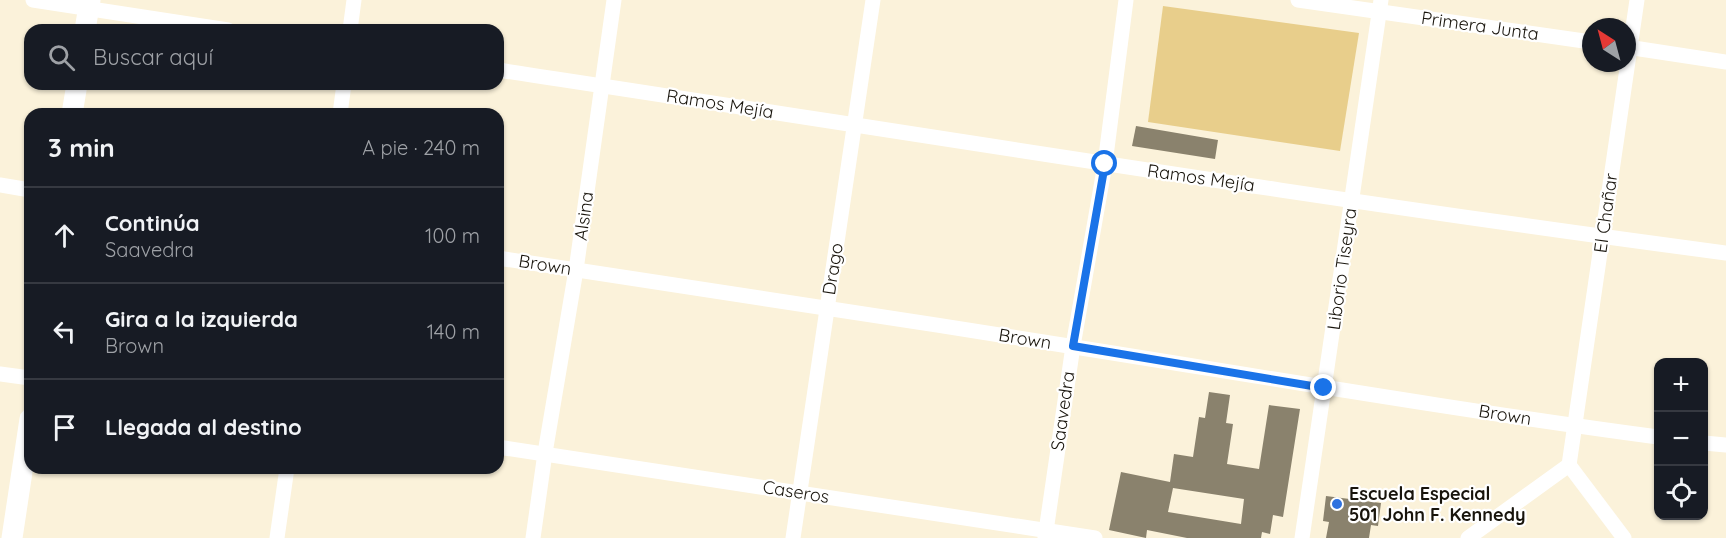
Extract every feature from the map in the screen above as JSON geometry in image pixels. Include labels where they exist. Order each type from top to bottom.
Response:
[{"type":"main road","points":[[73,108],[76,90]]},
{"type":"main road","points":[[12,538],[24,459]]},
{"type":"street","points":[[33,0],[88,13],[179,24]]},
{"type":"street","points":[[351,24],[354,0]]},
{"type":"street","name":"Alsina","points":[[533,538],[576,270],[614,0]]},
{"type":"street","name":"Drago","points":[[793,538],[873,0]]},
{"type":"street","name":"Saavedra","points":[[1045,534],[1073,346],[1105,164],[1126,0]]},
{"type":"street","name":"Primera Junta","points":[[1298,0],[1380,6],[1582,40]]},
{"type":"street","name":"El Chañar","points":[[1634,18],[1637,0]]},
{"type":"street","name":"Liborio Tiseyra","points":[[1302,538],[1380,6]]},
{"type":"street","points":[[1636,48],[1726,62]]},
{"type":"street","name":"Ramos Mejía","points":[[504,71],[1105,164],[1726,253]]},
{"type":"street","name":"El Chañar","points":[[1569,465],[1625,72]]},
{"type":"street","points":[[341,108],[343,90]]},
{"type":"street","points":[[0,185],[24,189]]},
{"type":"street","name":"Brown","points":[[504,259],[1073,346],[1324,388],[1654,436]]},
{"type":"street","points":[[0,374],[24,377]]},
{"type":"street","points":[[1708,443],[1726,446]]},
{"type":"street","name":"Caseros","points":[[504,448],[801,492],[1045,534],[1095,538]]},
{"type":"street","points":[[1468,538],[1569,465],[1624,538]]},
{"type":"street","points":[[277,538],[286,474]]},
{"type":"shaded area","points":[[1163,6],[1359,33],[1340,151],[1148,122]]},
{"type":"building","points":[[1136,126],[1218,140],[1215,159],[1132,146]]},
{"type":"building","points":[[1209,392],[1230,395],[1226,423],[1233,424],[1227,464],[1259,469],[1269,405],[1300,409],[1283,517],[1273,515],[1270,534],[1262,532],[1261,538],[1187,538],[1147,530],[1146,538],[1109,530],[1121,472],[1170,482],[1174,454],[1193,457],[1199,417],[1205,418]],"holes":[[[1173,488],[1244,499],[1241,524],[1168,512]]]},
{"type":"building","points":[[1326,496],[1381,503],[1378,526],[1371,525],[1369,538],[1326,538],[1329,522],[1323,521]]},
{"type":"place","name":"Escuela Especial 501 John F. Kennedy","points":[[1337,504]]},
{"type":"route","points":[[1105,164],[1073,346],[1324,388]]}]
